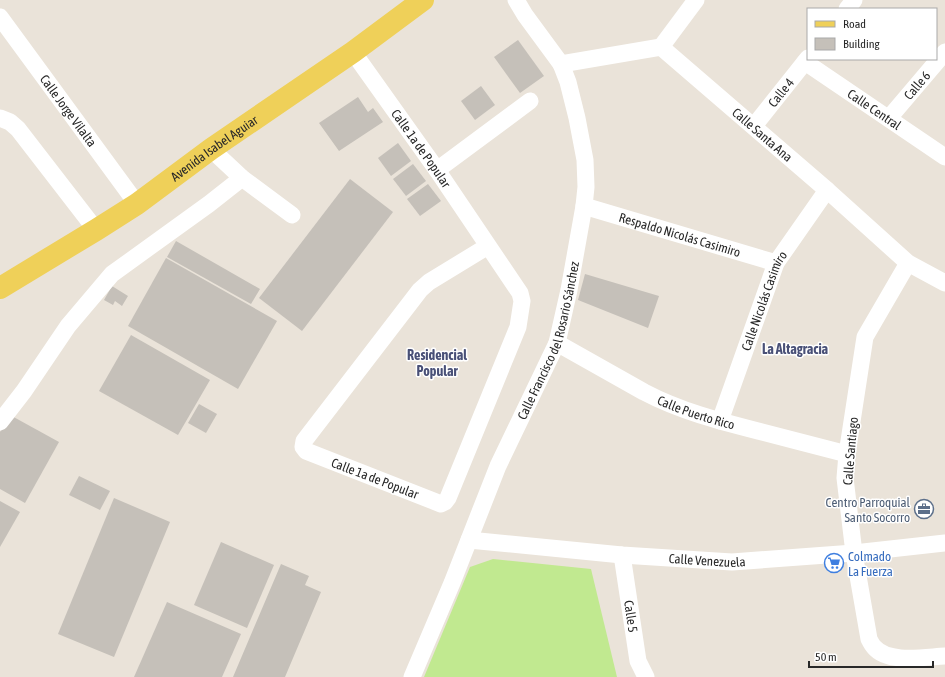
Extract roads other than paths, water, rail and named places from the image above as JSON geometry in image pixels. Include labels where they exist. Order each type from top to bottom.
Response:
[{"type":"main road","name":"Avenida Isabel Aguiar","points":[[0,288],[137,204],[211,150],[353,52],[422,0]]},
{"type":"street","name":"Calle Francisco del Rosario Sánchez","points":[[412,677],[452,583],[498,466],[557,342],[569,290],[584,206],[586,187],[585,160],[578,118],[568,82],[561,64],[525,15],[516,0]]},
{"type":"street","points":[[561,64],[661,47],[696,0]]},
{"type":"street","points":[[848,8],[854,0]]},
{"type":"street","name":"Calle Jorge Vilalta","points":[[0,17],[137,204]]},
{"type":"street","name":"Calle Santa Ana","points":[[661,47],[754,126],[908,263],[945,283]]},
{"type":"street","name":"Calle 1a de Popular","points":[[353,52],[437,170],[520,293],[522,301],[520,323],[454,484],[445,502],[441,504],[306,451],[303,446],[304,441],[420,290],[429,282],[488,246]]},
{"type":"street","name":"Calle 6","points":[[889,118],[945,52]]},
{"type":"street","name":"Calle 4","points":[[754,126],[806,60]]},
{"type":"street","name":"Calle Central","points":[[806,60],[945,157]]},
{"type":"street","points":[[437,170],[530,101]]},
{"type":"street","points":[[0,118],[10,122],[18,129],[96,230]]},
{"type":"street","points":[[211,150],[242,178],[292,214]]},
{"type":"street","points":[[0,422],[24,391],[68,326],[112,274],[209,204],[242,178]]},
{"type":"street","name":"Calle Nicolás Casimiro","points":[[720,421],[776,263],[826,190]]},
{"type":"street","name":"Respaldo Nicolás Casimiro","points":[[584,206],[776,263]]},
{"type":"street","name":"Calle Santiago","points":[[908,263],[865,336],[847,454],[845,478],[854,553],[867,633],[873,647],[880,652],[895,658],[906,659],[945,656]]},
{"type":"street","name":"Calle Puerto Rico","points":[[557,342],[658,400],[720,421],[847,454]]},
{"type":"street","name":"Calle Venezuela","points":[[469,540],[622,555],[732,562],[854,553],[945,543]]},
{"type":"street","name":"Calle 5","points":[[622,555],[638,661],[646,677]]},
{"type":"place","name":"Centro Parroquial Santo Socorro","points":[[924,509]]},
{"type":"place","name":"Colmado La Fuerza","points":[[834,563]]},
{"type":"district","name":"La Altagracia","points":[[795,349]]},
{"type":"district","name":"Residencial Popular","points":[[437,364]]}]
